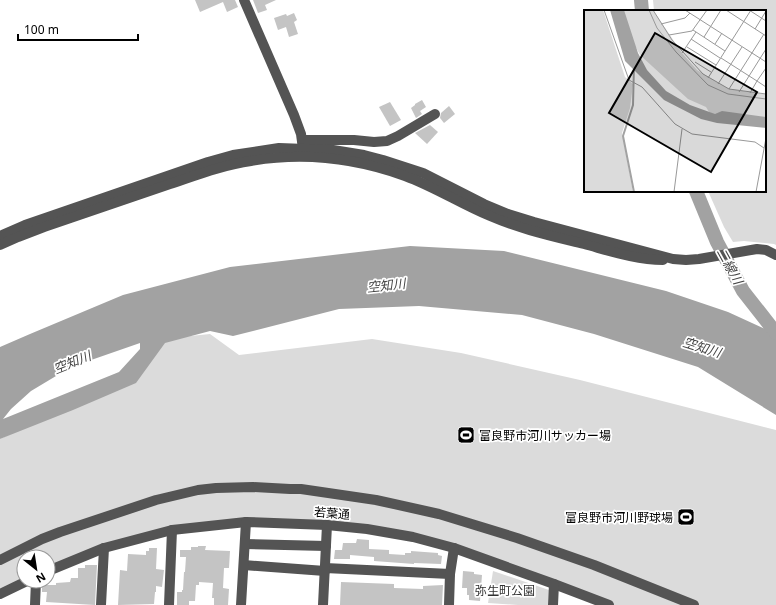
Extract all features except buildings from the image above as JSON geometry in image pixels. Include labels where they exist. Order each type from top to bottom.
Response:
[{"type":"street","points":[[244,0],[302,134],[302,145]]},
{"type":"street","points":[[0,236],[25,224],[208,162],[233,155],[302,145],[354,140],[374,142],[387,141],[435,114]]},
{"type":"street","points":[[302,145],[402,165],[423,173],[484,204],[508,214],[673,259],[686,260],[710,257],[757,248],[766,250],[776,255]]},
{"type":"street","points":[[0,245],[44,227],[218,168],[269,158],[316,157],[361,163],[405,176],[425,184],[490,216],[521,227],[637,258],[656,260],[673,259]]},
{"type":"street","points":[[0,560],[42,539],[60,532],[156,500],[198,490],[253,487],[301,489],[376,500],[438,514],[517,538],[594,565],[694,605]]},
{"type":"street","points":[[242,605],[246,522]]},
{"type":"street","name":"若葉通","points":[[56,568],[104,548],[172,530],[246,522],[327,525],[368,529],[413,537],[454,548],[609,605]]},
{"type":"street","points":[[323,605],[327,525]]},
{"type":"street","points":[[169,605],[172,530]]},
{"type":"street","points":[[245,544],[326,546]]},
{"type":"street","points":[[101,605],[104,548]]},
{"type":"street","points":[[449,605],[450,574],[454,548]]},
{"type":"street","points":[[244,565],[450,574]]},
{"type":"street","points":[[553,605],[554,584]]},
{"type":"street","points":[[0,594],[16,586]]},
{"type":"street","points":[[35,605],[36,589]]},
{"type":"green space","points":[[653,0],[776,0],[776,245],[744,241],[733,242],[724,227],[708,192],[766,192],[766,10],[654,10]]},
{"type":"green space","points":[[210,334],[239,355],[372,339],[461,353],[580,380],[776,430],[776,605],[609,605],[413,537],[246,522],[172,530],[56,568],[56,549],[16,549],[16,585],[0,594],[0,439],[130,378],[161,339]]},
{"type":"green space","name":"弥生町公園","points":[[493,571],[549,590],[548,605],[488,603]]},
{"type":"water","name":"空知川","points":[[410,246],[504,251],[666,291],[728,312],[776,334],[776,415],[698,367],[594,334],[522,315],[419,306],[339,309],[233,336],[210,331],[165,343],[136,383],[0,439],[0,347],[123,295],[230,267]],"holes":[[[140,343],[140,349],[119,372],[3,419],[11,409],[31,391],[71,367]]]},
{"type":"waterway","name":"二線川","points":[[641,0],[642,10]]},
{"type":"waterway","name":"二線川","points":[[696,192],[717,242],[743,291],[776,333]]},
{"type":"place","name":"富良野市河川サッカー場","points":[[466,435]]},
{"type":"place","name":"富良野市河川野球場","points":[[686,517]]}]
